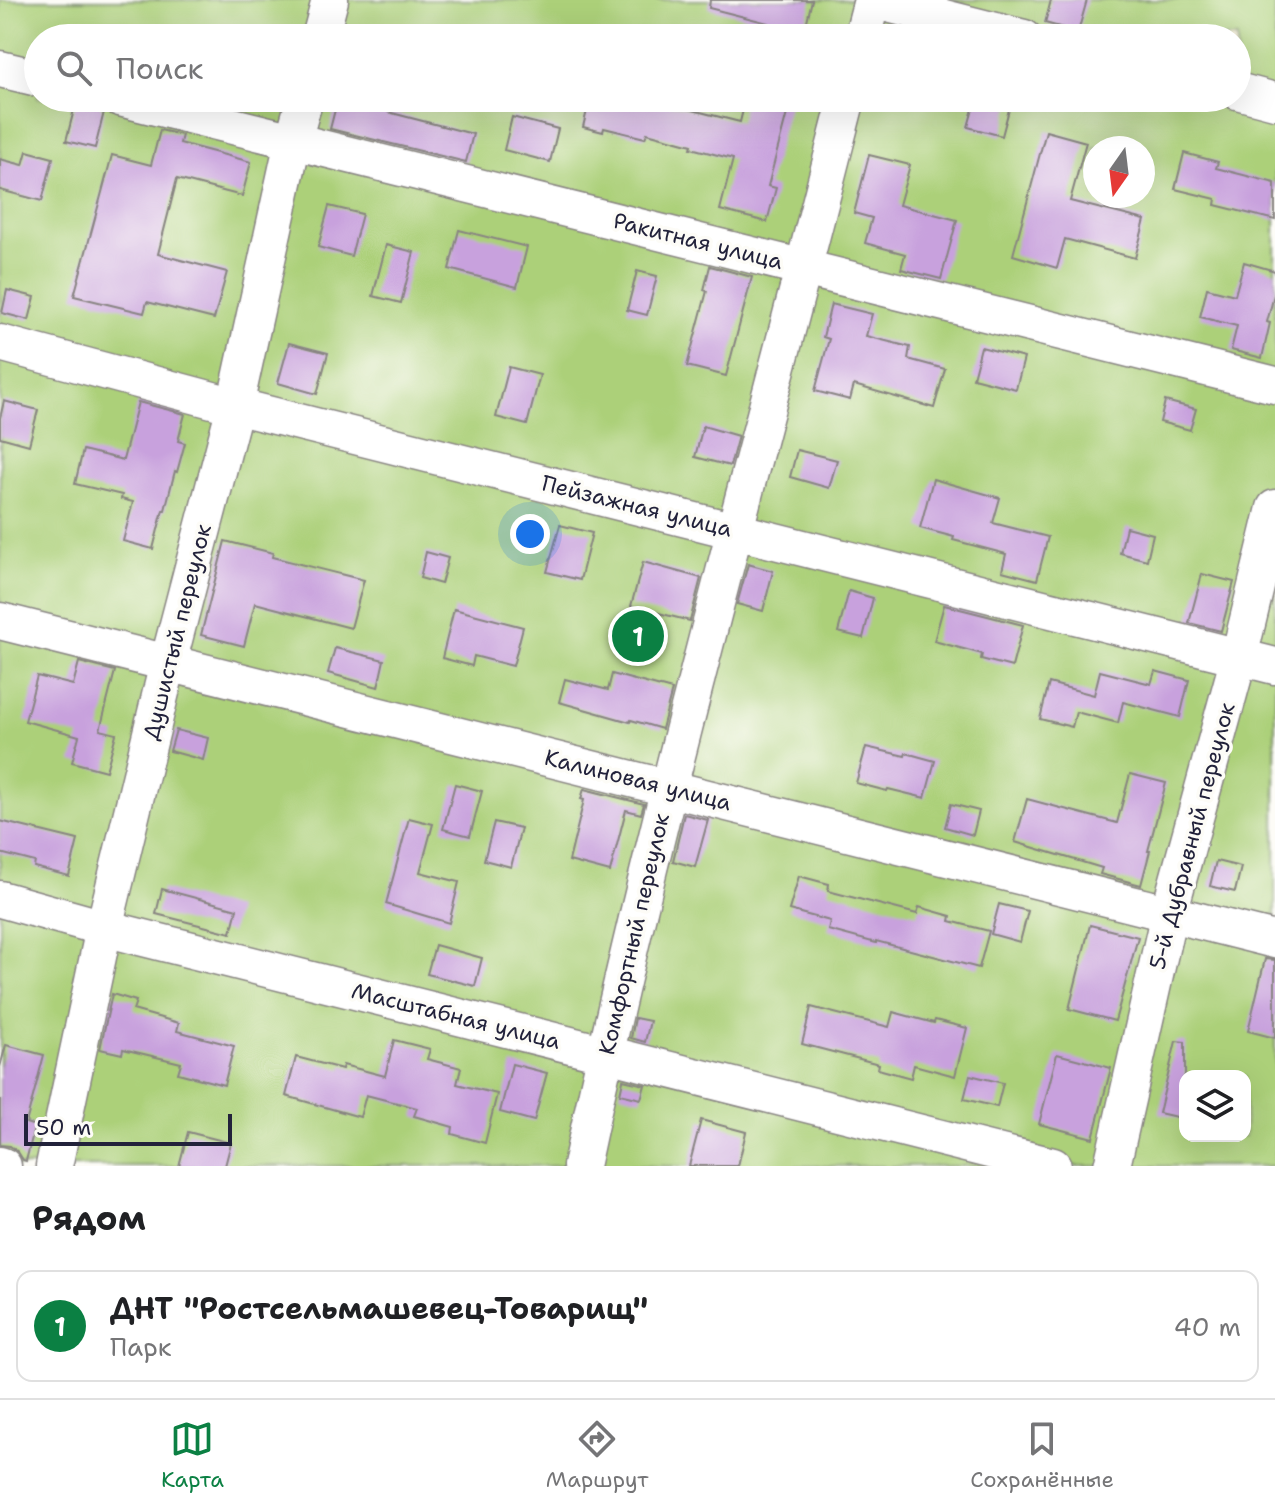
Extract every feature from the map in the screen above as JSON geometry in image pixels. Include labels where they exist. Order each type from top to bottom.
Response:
[{"type":"lane","points":[[324,24],[330,0]]},
{"type":"lane","points":[[866,24],[872,0],[968,24]]},
{"type":"lane","points":[[0,69],[24,75]]},
{"type":"lane","points":[[1251,95],[1275,101]]},
{"type":"lane","name":"Ракитная улица","points":[[176,112],[1275,385]]},
{"type":"lane","name":"Душистый переулок","points":[[54,1166],[104,928],[168,663],[235,406],[301,112]]},
{"type":"lane","name":"Комфортный переулок","points":[[581,1166],[669,788],[843,112]]},
{"type":"lane","name":"Пейзажная улица","points":[[0,343],[235,406],[1275,666]]},
{"type":"lane","name":"5-й Дубравный переулок","points":[[1112,1166],[1169,913],[1239,657],[1275,508]]},
{"type":"lane","name":"Калиновая улица","points":[[0,621],[1275,940]]},
{"type":"lane","name":"Масштабная улица","points":[[0,899],[104,928],[1053,1166]]},
{"type":"green space","points":[[0,0],[1275,0],[1275,1166],[0,1166]]},
{"type":"building","points":[[710,0],[812,0],[806,24],[768,24],[709,8]]},
{"type":"building","points":[[1051,0],[1087,0],[1080,24],[1045,23]]},
{"type":"building","points":[[73,112],[104,112],[95,148],[66,141]]},
{"type":"building","points":[[334,112],[388,112],[473,134],[466,162],[330,129]]},
{"type":"building","points":[[587,112],[700,112],[740,122],[742,112],[787,112],[768,186],[776,188],[767,222],[720,210],[733,159],[647,133],[645,138],[604,128],[603,132],[583,127]]},
{"type":"building","points":[[972,112],[1008,112],[1002,136],[968,127]]},
{"type":"building","points":[[512,117],[558,129],[550,162],[504,150]]},
{"type":"building","points":[[160,130],[182,135],[180,143],[251,162],[242,196],[177,179],[158,254],[227,272],[214,319],[147,302],[144,313],[74,296],[112,155],[151,165]]},
{"type":"building","points":[[1046,131],[1083,141],[1083,153],[1070,201],[1083,204],[1083,208],[1098,208],[1145,220],[1135,258],[1065,239],[1057,268],[1013,255]]},
{"type":"building","points":[[27,151],[53,158],[42,201],[0,190],[0,159],[23,165]]},
{"type":"building","points":[[1184,153],[1218,162],[1216,168],[1275,183],[1275,220],[1215,205],[1216,199],[1175,189]]},
{"type":"building","points":[[869,155],[910,165],[899,205],[957,220],[941,279],[901,269],[905,254],[865,243],[872,218],[854,213]]},
{"type":"building","points":[[329,206],[362,214],[351,256],[318,247]]},
{"type":"building","points":[[459,230],[527,247],[517,287],[449,269]]},
{"type":"building","points":[[386,245],[414,252],[401,303],[373,296]]},
{"type":"building","points":[[1244,262],[1275,271],[1275,291],[1262,358],[1231,350],[1237,326],[1200,317],[1207,288],[1235,295]]},
{"type":"building","points":[[710,266],[752,277],[726,376],[687,366],[707,291],[704,290]]},
{"type":"building","points":[[637,271],[657,276],[647,315],[627,310]]},
{"type":"building","points":[[7,290],[35,297],[29,320],[2,313]]},
{"type":"building","points":[[831,304],[872,314],[866,336],[910,347],[908,359],[945,369],[934,408],[854,385],[850,400],[815,391],[829,339],[823,337]]},
{"type":"building","points":[[289,343],[328,353],[317,394],[278,383]]},
{"type":"building","points":[[981,347],[1024,358],[1016,389],[973,378]]},
{"type":"building","points":[[509,367],[540,375],[527,425],[496,417]]},
{"type":"building","points":[[4,401],[38,410],[29,445],[0,437]]},
{"type":"building","points":[[1165,401],[1196,409],[1190,430],[1160,422]]},
{"type":"building","points":[[138,402],[185,414],[178,441],[185,443],[153,549],[123,541],[133,502],[121,499],[122,495],[75,484],[83,450],[123,460]]},
{"type":"building","points":[[703,426],[738,436],[730,466],[695,457]]},
{"type":"building","points":[[797,450],[837,460],[829,488],[790,477]]},
{"type":"building","points":[[933,479],[1000,498],[993,523],[1048,537],[1037,580],[1002,571],[1006,554],[920,528]]},
{"type":"building","points":[[560,525],[592,533],[580,580],[547,572]]},
{"type":"building","points":[[1126,527],[1153,534],[1147,560],[1120,553]]},
{"type":"building","points":[[225,541],[273,553],[272,557],[364,580],[351,628],[255,603],[244,646],[201,635]]},
{"type":"building","points":[[426,552],[448,558],[441,584],[420,578]]},
{"type":"building","points":[[643,562],[701,578],[690,621],[631,606]]},
{"type":"building","points":[[748,564],[773,571],[763,611],[737,604]]},
{"type":"building","points":[[1202,574],[1234,582],[1221,631],[1189,623]]},
{"type":"building","points":[[849,591],[873,598],[863,638],[838,632]]},
{"type":"building","points":[[944,605],[1023,625],[1012,667],[981,659],[982,654],[934,641]]},
{"type":"building","points":[[454,609],[523,627],[513,666],[474,656],[472,666],[442,658]]},
{"type":"building","points":[[335,648],[384,660],[378,687],[328,673]]},
{"type":"building","points":[[79,662],[115,671],[100,730],[116,734],[106,771],[72,762],[79,736],[25,721],[37,676],[73,685]]},
{"type":"building","points":[[1100,671],[1151,684],[1155,671],[1189,680],[1180,717],[1123,702],[1118,723],[1076,712],[1072,727],[1040,719],[1049,683],[1094,695]]},
{"type":"building","points":[[612,674],[672,690],[662,729],[559,702],[565,679],[608,690]]},
{"type":"building","points":[[176,730],[208,738],[203,760],[170,751]]},
{"type":"building","points":[[866,747],[935,761],[925,798],[856,783]]},
{"type":"building","points":[[1130,774],[1166,783],[1141,885],[1100,874],[1102,868],[1015,842],[1027,799],[1117,823]]},
{"type":"building","points":[[455,784],[482,791],[470,836],[443,829]]},
{"type":"building","points":[[584,789],[644,804],[641,814],[626,810],[610,872],[569,861]]},
{"type":"building","points":[[951,804],[979,811],[973,835],[945,827]]},
{"type":"building","points":[[684,814],[708,820],[695,867],[673,861]]},
{"type":"building","points":[[409,818],[433,824],[420,872],[459,882],[449,923],[386,904]]},
{"type":"building","points":[[0,821],[78,840],[69,876],[34,867],[35,862],[0,853]]},
{"type":"building","points":[[494,822],[521,828],[511,867],[484,860]]},
{"type":"building","points":[[1216,861],[1241,867],[1235,892],[1210,886]]},
{"type":"building","points":[[799,876],[829,884],[828,891],[917,914],[919,907],[951,916],[950,921],[989,931],[979,968],[828,930],[830,921],[789,910]]},
{"type":"building","points":[[162,889],[237,909],[231,933],[156,914]]},
{"type":"building","points":[[999,904],[1028,911],[1020,942],[991,934]]},
{"type":"building","points":[[1090,925],[1138,937],[1115,1021],[1069,1009]]},
{"type":"building","points":[[435,945],[482,958],[475,986],[427,974]]},
{"type":"building","points":[[1265,959],[1275,960],[1275,1038],[1248,1031]]},
{"type":"building","points":[[112,994],[136,1001],[133,1010],[179,1023],[177,1031],[234,1046],[224,1085],[178,1073],[181,1063],[123,1049],[122,1054],[100,1049]]},
{"type":"building","points":[[811,1007],[889,1027],[893,1012],[967,1028],[955,1076],[914,1065],[911,1078],[878,1069],[879,1064],[802,1044]]},
{"type":"building","points":[[635,1018],[650,1021],[645,1042],[631,1038]]},
{"type":"building","points":[[394,1040],[430,1049],[427,1059],[461,1068],[457,1084],[497,1094],[485,1143],[452,1134],[453,1127],[414,1116],[417,1108],[366,1095],[360,1117],[286,1096],[296,1057],[385,1076]]},
{"type":"building","points":[[1176,1041],[1185,1042],[1185,1070],[1179,1070],[1179,1118],[1159,1113]]},
{"type":"building","points":[[6,1045],[44,1055],[26,1123],[35,1126],[26,1161],[10,1146],[0,1145],[0,1067]]},
{"type":"building","points":[[1057,1054],[1111,1068],[1093,1138],[1039,1124]]},
{"type":"building","points":[[512,1064],[547,1073],[534,1121],[500,1112]]},
{"type":"building","points":[[970,1075],[1003,1083],[997,1107],[964,1099]]},
{"type":"building","points":[[623,1080],[645,1085],[641,1099],[620,1094]]},
{"type":"building","points":[[701,1120],[746,1132],[738,1166],[689,1166]]},
{"type":"building","points":[[188,1132],[231,1143],[225,1166],[179,1166]]},
{"type":"place","name":"ДНТ \"Ростсельмашевец-Товарищ\"","points":[[638,636]]}]
